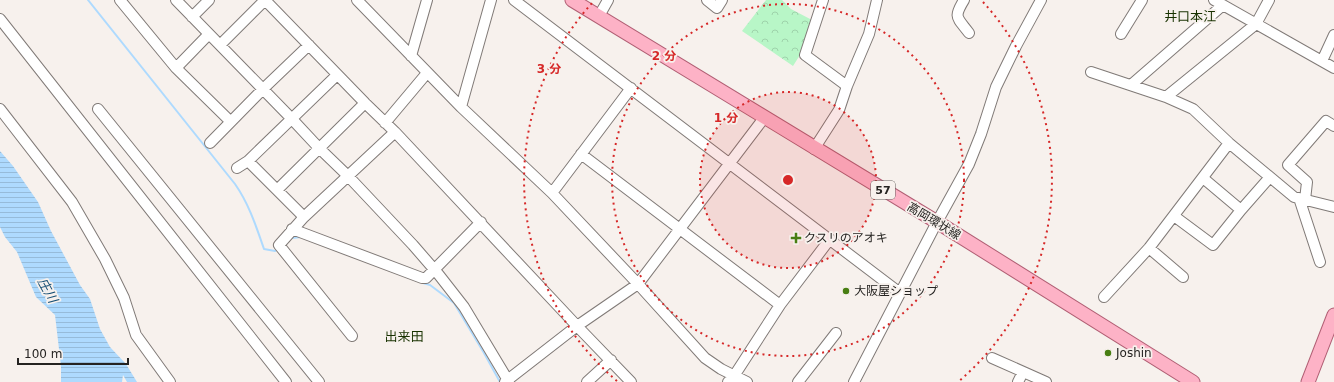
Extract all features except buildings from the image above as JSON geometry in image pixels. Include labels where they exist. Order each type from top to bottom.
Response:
[{"type":"main road","name":"高岡環状線","points":[[572,0],[814,149],[937,222],[1193,382]]},
{"type":"main road","points":[[1308,382],[1334,315]]},
{"type":"street","points":[[120,0],[176,68],[230,122]]},
{"type":"street","points":[[176,0],[348,176],[413,245],[464,307],[507,381],[577,326],[638,284],[764,118]]},
{"type":"street","points":[[192,17],[209,0]]},
{"type":"street","points":[[220,45],[265,0],[365,104],[395,132],[631,382]]},
{"type":"street","points":[[357,0],[461,107],[552,193],[705,358],[721,369],[731,379],[747,382]]},
{"type":"street","points":[[411,56],[427,0]]},
{"type":"street","points":[[461,107],[491,0]]},
{"type":"street","points":[[514,0],[900,293]]},
{"type":"street","points":[[599,16],[608,0]]},
{"type":"street","points":[[707,0],[717,8],[722,0]]},
{"type":"street","points":[[823,0],[805,55],[847,86]]},
{"type":"street","points":[[814,149],[839,110],[847,86],[869,34],[877,0]]},
{"type":"street","points":[[964,0],[957,12],[958,18],[969,33]]},
{"type":"street","points":[[854,382],[937,222],[969,164],[981,134],[996,87],[1041,0]]},
{"type":"street","points":[[1121,34],[1142,0]]},
{"type":"street","points":[[1214,0],[1229,4],[1256,24],[1334,68]]},
{"type":"street","points":[[1166,97],[1256,24],[1269,0]]},
{"type":"street","points":[[1131,85],[1229,4]]},
{"type":"street","points":[[0,19],[286,382]]},
{"type":"street","points":[[176,68],[209,34]]},
{"type":"street","points":[[1322,61],[1334,35]]},
{"type":"street","points":[[210,143],[262,89],[309,45]]},
{"type":"street","points":[[1091,72],[1166,97],[1193,109],[1229,143],[1294,197],[1334,207]]},
{"type":"street","points":[[385,123],[427,73]]},
{"type":"street","points":[[237,168],[248,161],[337,74]]},
{"type":"street","points":[[552,193],[631,88]]},
{"type":"street","points":[[277,190],[365,104]]},
{"type":"street","points":[[0,109],[72,202],[105,259],[124,298],[136,335],[170,382]]},
{"type":"street","points":[[98,109],[319,382]]},
{"type":"street","points":[[1320,262],[1302,199],[1307,182],[1288,165],[1326,121],[1334,126]]},
{"type":"street","points":[[352,336],[279,245],[304,217],[395,132]]},
{"type":"street","points":[[1104,297],[1149,248],[1229,143]]},
{"type":"street","points":[[581,154],[780,305]]},
{"type":"street","points":[[248,161],[304,217]]},
{"type":"street","points":[[1174,216],[1213,246],[1241,210],[1270,177]]},
{"type":"street","points":[[1203,178],[1241,210]]},
{"type":"street","points":[[292,229],[422,278],[426,278],[481,222]]},
{"type":"street","points":[[731,379],[780,305],[830,239]]},
{"type":"street","points":[[1149,248],[1183,277]]},
{"type":"street","points":[[798,382],[836,333]]},
{"type":"street","points":[[992,358],[1046,382]]},
{"type":"street","points":[[587,382],[611,360]]},
{"type":"street","points":[[1018,382],[1023,372]]},
{"type":"green space","points":[[766,0],[782,0],[791,9],[812,20],[800,55],[793,66],[742,31]]},
{"type":"water","name":"庄川","points":[[0,151],[13,166],[38,202],[51,231],[80,285],[90,299],[100,329],[110,347],[126,364],[137,382],[127,382],[123,375],[122,382],[61,382],[61,366],[55,315],[36,297],[17,252],[5,237],[0,227]]},
{"type":"waterway","points":[[88,0],[235,184],[248,207],[264,249],[275,251],[277,249]]},
{"type":"waterway","points":[[292,238],[301,237]]},
{"type":"waterway","points":[[423,283],[430,285],[454,303],[500,382]]},
{"type":"place","name":"クスリのアオキ","points":[[796,238]]},
{"type":"place","name":"大阪屋ショップ","points":[[846,291]]},
{"type":"place","name":"Joshin","points":[[1108,353]]},
{"type":"district","name":"井口本江","points":[[1190,16]]},
{"type":"district","name":"出来田","points":[[404,336]]}]
